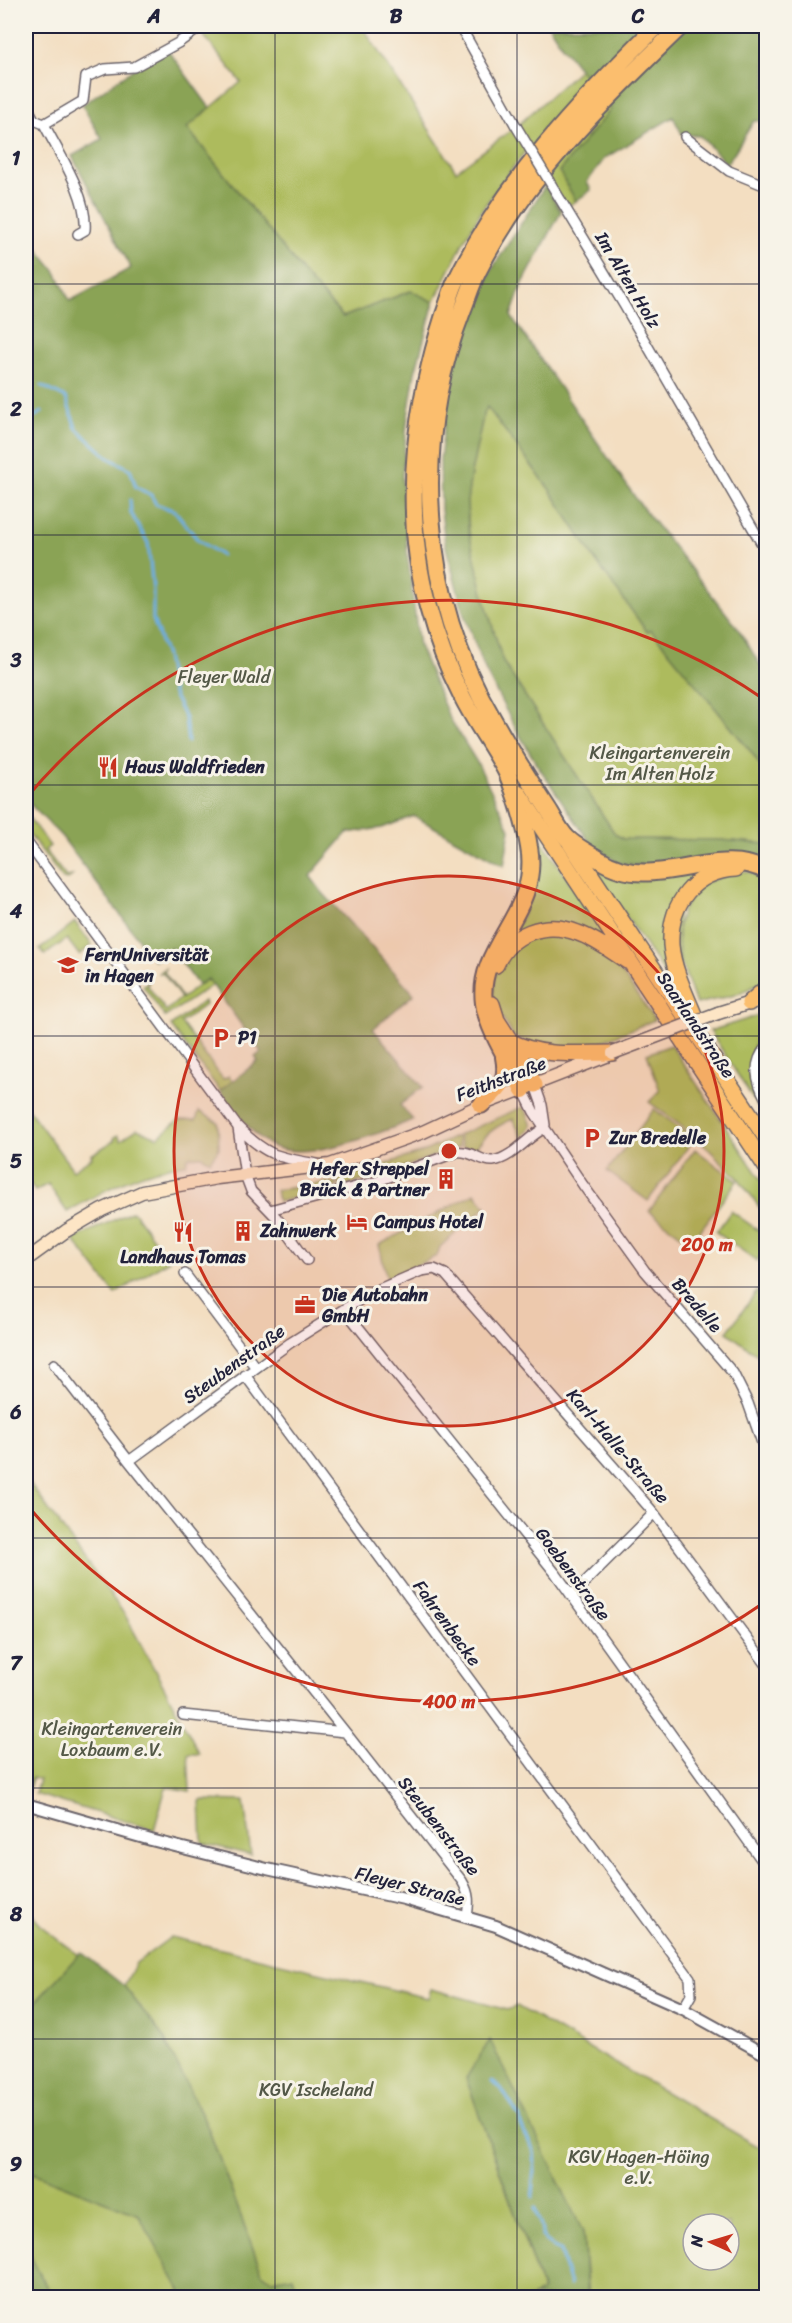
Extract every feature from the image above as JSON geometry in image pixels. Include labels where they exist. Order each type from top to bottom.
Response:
[{"type":"highway","points":[[529,1087],[506,1044],[491,1023],[484,1004],[485,976],[492,956],[520,908],[530,873],[529,848],[507,774],[460,694],[427,606],[415,533],[412,483],[419,414],[434,348],[455,284],[480,237],[506,196],[567,119],[594,88],[657,26]]},
{"type":"highway","points":[[681,26],[603,102],[559,152],[502,230],[478,272],[453,336],[437,396],[429,478],[434,544],[443,597],[459,651],[477,693],[567,838],[710,1053]]},
{"type":"highway","name":"Saarlandstraße","points":[[507,774],[766,1167]]},
{"type":"highway","points":[[567,838],[615,869],[641,874],[729,863],[745,864],[766,873]]},
{"type":"highway","points":[[710,1053],[685,992],[671,947],[675,911],[688,891],[708,874],[739,868],[766,873]]},
{"type":"highway","points":[[482,1105],[505,1080],[506,1044],[493,1009],[492,978],[502,953],[516,939],[525,933],[545,928],[571,930],[590,938],[633,964]]},
{"type":"highway","points":[[749,1003],[766,988]]},
{"type":"highway","points":[[506,1044],[541,1053],[613,1053]]},
{"type":"highway","name":"Saarlandstraße","points":[[710,1053],[766,1138]]},
{"type":"main road","name":"Feithstraße","points":[[26,1260],[66,1231],[132,1196],[163,1187],[325,1166],[413,1136],[482,1105],[613,1053],[718,1013],[766,998]]},
{"type":"street","points":[[44,124],[83,101],[86,77],[105,69],[134,67],[178,43],[202,26]]},
{"type":"street","name":"Im Alten Holz","points":[[460,26],[516,126],[766,551]]},
{"type":"street","points":[[26,104],[34,120],[44,124],[81,199],[86,222],[85,230],[78,234]]},
{"type":"street","points":[[685,137],[729,171],[766,186]]},
{"type":"street","points":[[26,841],[237,1126],[253,1143],[266,1152],[325,1166]]},
{"type":"street","points":[[766,1047],[760,1055],[757,1067],[757,1082],[766,1099]]},
{"type":"street","name":"Bredelle","points":[[529,1087],[534,1112],[583,1185],[645,1271],[733,1373],[748,1403],[766,1454]]},
{"type":"street","points":[[237,1126],[241,1138],[245,1175],[251,1191],[270,1210],[307,1260]]},
{"type":"street","points":[[270,1210],[378,1181],[457,1152],[468,1152],[488,1161],[502,1158],[533,1134],[545,1128]]},
{"type":"street","name":"Steubenstraße","points":[[129,1461],[290,1343],[377,1290],[428,1270]]},
{"type":"street","name":"Karl-Halle-Straße","points":[[428,1270],[439,1270],[445,1274],[654,1513],[766,1664]]},
{"type":"street","points":[[185,1274],[256,1368]]},
{"type":"street","name":"Goebenstraße","points":[[344,1309],[556,1574],[766,1866]]},
{"type":"street","name":"Steubenstraße","points":[[54,1364],[468,1890],[467,1917]]},
{"type":"street","name":"Fahrenbecke","points":[[245,1375],[690,1978],[691,1995],[683,2009]]},
{"type":"street","points":[[571,1596],[654,1513]]},
{"type":"street","points":[[183,1715],[345,1732]]},
{"type":"street","name":"Fleyer Straße","points":[[26,1804],[189,1850],[404,1899],[467,1917],[546,1947],[683,2009],[766,2055]]},
{"type":"green space","points":[[208,26],[362,26],[456,171],[517,126],[581,68],[612,109],[559,171],[576,201],[562,210],[526,150],[483,208],[434,302],[410,291],[343,317],[308,279],[187,128],[241,82],[200,31]]},
{"type":"green space","points":[[549,26],[766,26],[766,121],[754,121],[727,164],[700,136],[682,134],[673,117],[605,158],[587,182],[591,190],[576,201],[559,171],[611,109],[563,48]]},
{"type":"green space","name":"Fleyer Wald","points":[[168,50],[210,108],[187,128],[308,279],[343,317],[411,291],[434,302],[415,373],[407,422],[402,477],[408,559],[419,646],[449,717],[478,764],[510,829],[504,866],[414,816],[382,828],[347,833],[310,876],[414,994],[373,1029],[423,1087],[400,1105],[413,1120],[344,1144],[307,1151],[274,1147],[266,1143],[244,1122],[220,1091],[258,1061],[255,1057],[261,1052],[208,979],[198,985],[171,948],[154,960],[62,837],[26,800],[26,235],[56,272],[70,301],[131,268],[72,156],[102,139],[82,105],[138,66]]},
{"type":"green space","points":[[545,186],[561,212],[521,287],[511,316],[639,503],[737,627],[766,674],[766,774],[752,753],[651,630],[647,632],[596,561],[550,490],[487,407],[471,473],[467,501],[468,528],[483,594],[503,662],[615,834],[623,839],[720,840],[766,844],[766,864],[660,866],[619,863],[593,847],[536,763],[512,722],[486,672],[464,615],[445,543],[441,510],[440,459],[450,383],[466,328],[492,269]]},
{"type":"green space","name":"Kleingartenverein Im Alten Holz","points":[[487,406],[550,490],[596,561],[647,631],[651,629],[752,753],[766,774],[766,844],[720,840],[623,839],[615,834],[503,662],[483,594],[469,533],[467,501],[471,473]]},
{"type":"green space","points":[[26,814],[50,846],[45,850],[66,877],[72,876],[67,880],[63,879],[26,830]]},
{"type":"green space","points":[[526,817],[614,948],[594,934],[512,934],[524,913]]},
{"type":"green space","points":[[587,858],[697,873],[698,875],[677,895],[680,997]]},
{"type":"green space","points":[[740,871],[750,872],[766,879],[766,981],[735,995],[696,1004],[680,959],[677,934],[682,911],[700,884]]},
{"type":"green space","points":[[75,922],[92,945],[79,955],[67,939],[45,955],[40,949]]},
{"type":"green space","points":[[537,934],[572,935],[605,954],[624,976],[655,1020],[598,1043],[554,1051],[514,1037],[495,1006],[493,995],[496,972],[507,952]]},
{"type":"green space","points":[[165,968],[164,972],[182,998],[207,979],[212,985],[165,1017],[143,986],[149,981],[147,985],[166,1011],[181,998],[163,973],[159,973]]},
{"type":"green space","points":[[204,1001],[205,1005],[181,1023],[223,1079],[229,1076],[233,1081],[220,1091],[171,1026]]},
{"type":"green space","points":[[766,1013],[766,1035],[755,1042],[749,1078],[766,1107],[766,1120],[710,1031]]},
{"type":"green space","points":[[671,1045],[766,1187],[766,1216],[738,1178],[695,1136],[649,1102],[660,1091],[647,1054]]},
{"type":"green space","points":[[26,1106],[73,1170],[115,1140],[114,1138],[118,1135],[121,1140],[137,1129],[158,1137],[179,1120],[196,1120],[199,1111],[218,1122],[219,1148],[210,1161],[202,1156],[188,1157],[186,1164],[154,1171],[109,1188],[67,1212],[48,1184],[35,1191],[26,1178]]},
{"type":"green space","points":[[522,1107],[526,1110],[532,1126],[522,1138],[513,1119],[491,1131],[475,1149],[462,1147],[459,1135]]},
{"type":"green space","points":[[654,1109],[694,1139],[648,1201],[607,1171]]},
{"type":"green space","points":[[457,1136],[459,1147],[374,1178],[340,1187],[338,1179],[423,1152]]},
{"type":"green space","points":[[695,1149],[737,1181],[691,1243],[649,1211]]},
{"type":"green space","points":[[330,1182],[331,1184],[336,1182],[337,1187],[278,1202],[276,1190]]},
{"type":"green space","points":[[475,1193],[486,1207],[440,1247],[437,1256],[387,1279],[379,1245]]},
{"type":"green space","points":[[133,1211],[169,1260],[115,1294],[73,1239]]},
{"type":"green space","points":[[731,1211],[766,1236],[766,1248],[757,1261],[716,1232]]},
{"type":"green space","points":[[757,1291],[766,1298],[766,1361],[727,1332]]},
{"type":"green space","name":"Kleingartenverein Loxbaum e.V.","points":[[26,1478],[125,1615],[200,1754],[188,1754],[190,1791],[166,1787],[154,1830],[35,1794],[39,1779],[32,1778],[26,1795]]},
{"type":"green space","points":[[200,1800],[244,1801],[251,1855],[202,1843]]},
{"type":"green space","points":[[26,1903],[42,1926],[79,1955],[26,2013]]},
{"type":"green space","name":"KGV Ischeland","points":[[171,1937],[428,1998],[431,1989],[507,2010],[517,2006],[766,2151],[766,2297],[588,2298],[583,2232],[466,2078],[543,2292],[531,2298],[299,2297],[293,2276],[272,2280],[262,2273],[208,2128],[164,2038],[124,1986],[136,1963]]},
{"type":"green space","points":[[81,1952],[124,1986],[164,2038],[208,2128],[262,2273],[272,2280],[293,2276],[299,2297],[240,2297],[236,2292],[214,2297],[184,2297],[139,2215],[28,2171],[26,2173],[26,2013]]},
{"type":"green space","points":[[490,2040],[583,2232],[587,2297],[531,2297],[543,2291],[466,2078]]},
{"type":"green space","points":[[28,2171],[139,2215],[184,2297],[52,2297],[26,2248],[26,2173]]},
{"type":"green space","points":[[26,2248],[52,2297],[26,2297]]},
{"type":"waterway","points":[[42,386],[66,398],[76,428],[109,458],[130,469],[136,487],[151,495],[156,504],[175,511],[198,540],[221,555]]},
{"type":"waterway","points":[[26,422],[42,412]]},
{"type":"waterway","points":[[130,500],[131,513],[148,543],[153,589],[153,619],[166,656],[173,694],[185,718],[188,742]]},
{"type":"waterway","points":[[492,2082],[501,2088],[520,2118],[523,2130],[533,2149],[535,2161],[533,2197]]},
{"type":"waterway","points":[[535,2208],[542,2236],[553,2248],[560,2251],[570,2285]]},
{"type":"waterway","points":[[26,2294],[29,2298]]},
{"type":"place","name":"Haus Waldfrieden","points":[[108,767]]},
{"type":"place","name":"FernUniversität in Hagen","points":[[68,965]]},
{"type":"place","name":"P1","points":[[221,1038]]},
{"type":"place","name":"Zur Bredelle","points":[[592,1138]]},
{"type":"place","name":"Hefer Streppel Brück & Partner","points":[[446,1179]]},
{"type":"place","name":"Campus Hotel","points":[[357,1222]]},
{"type":"place","name":"Zahnwerk","points":[[243,1231]]},
{"type":"place","name":"Landhaus Tomas","points":[[183,1232]]},
{"type":"place","name":"Die Autobahn GmbH","points":[[305,1305]]},
{"type":"park label","name":"KGV Hagen-Höing e.V.","points":[[639,2167]]}]
